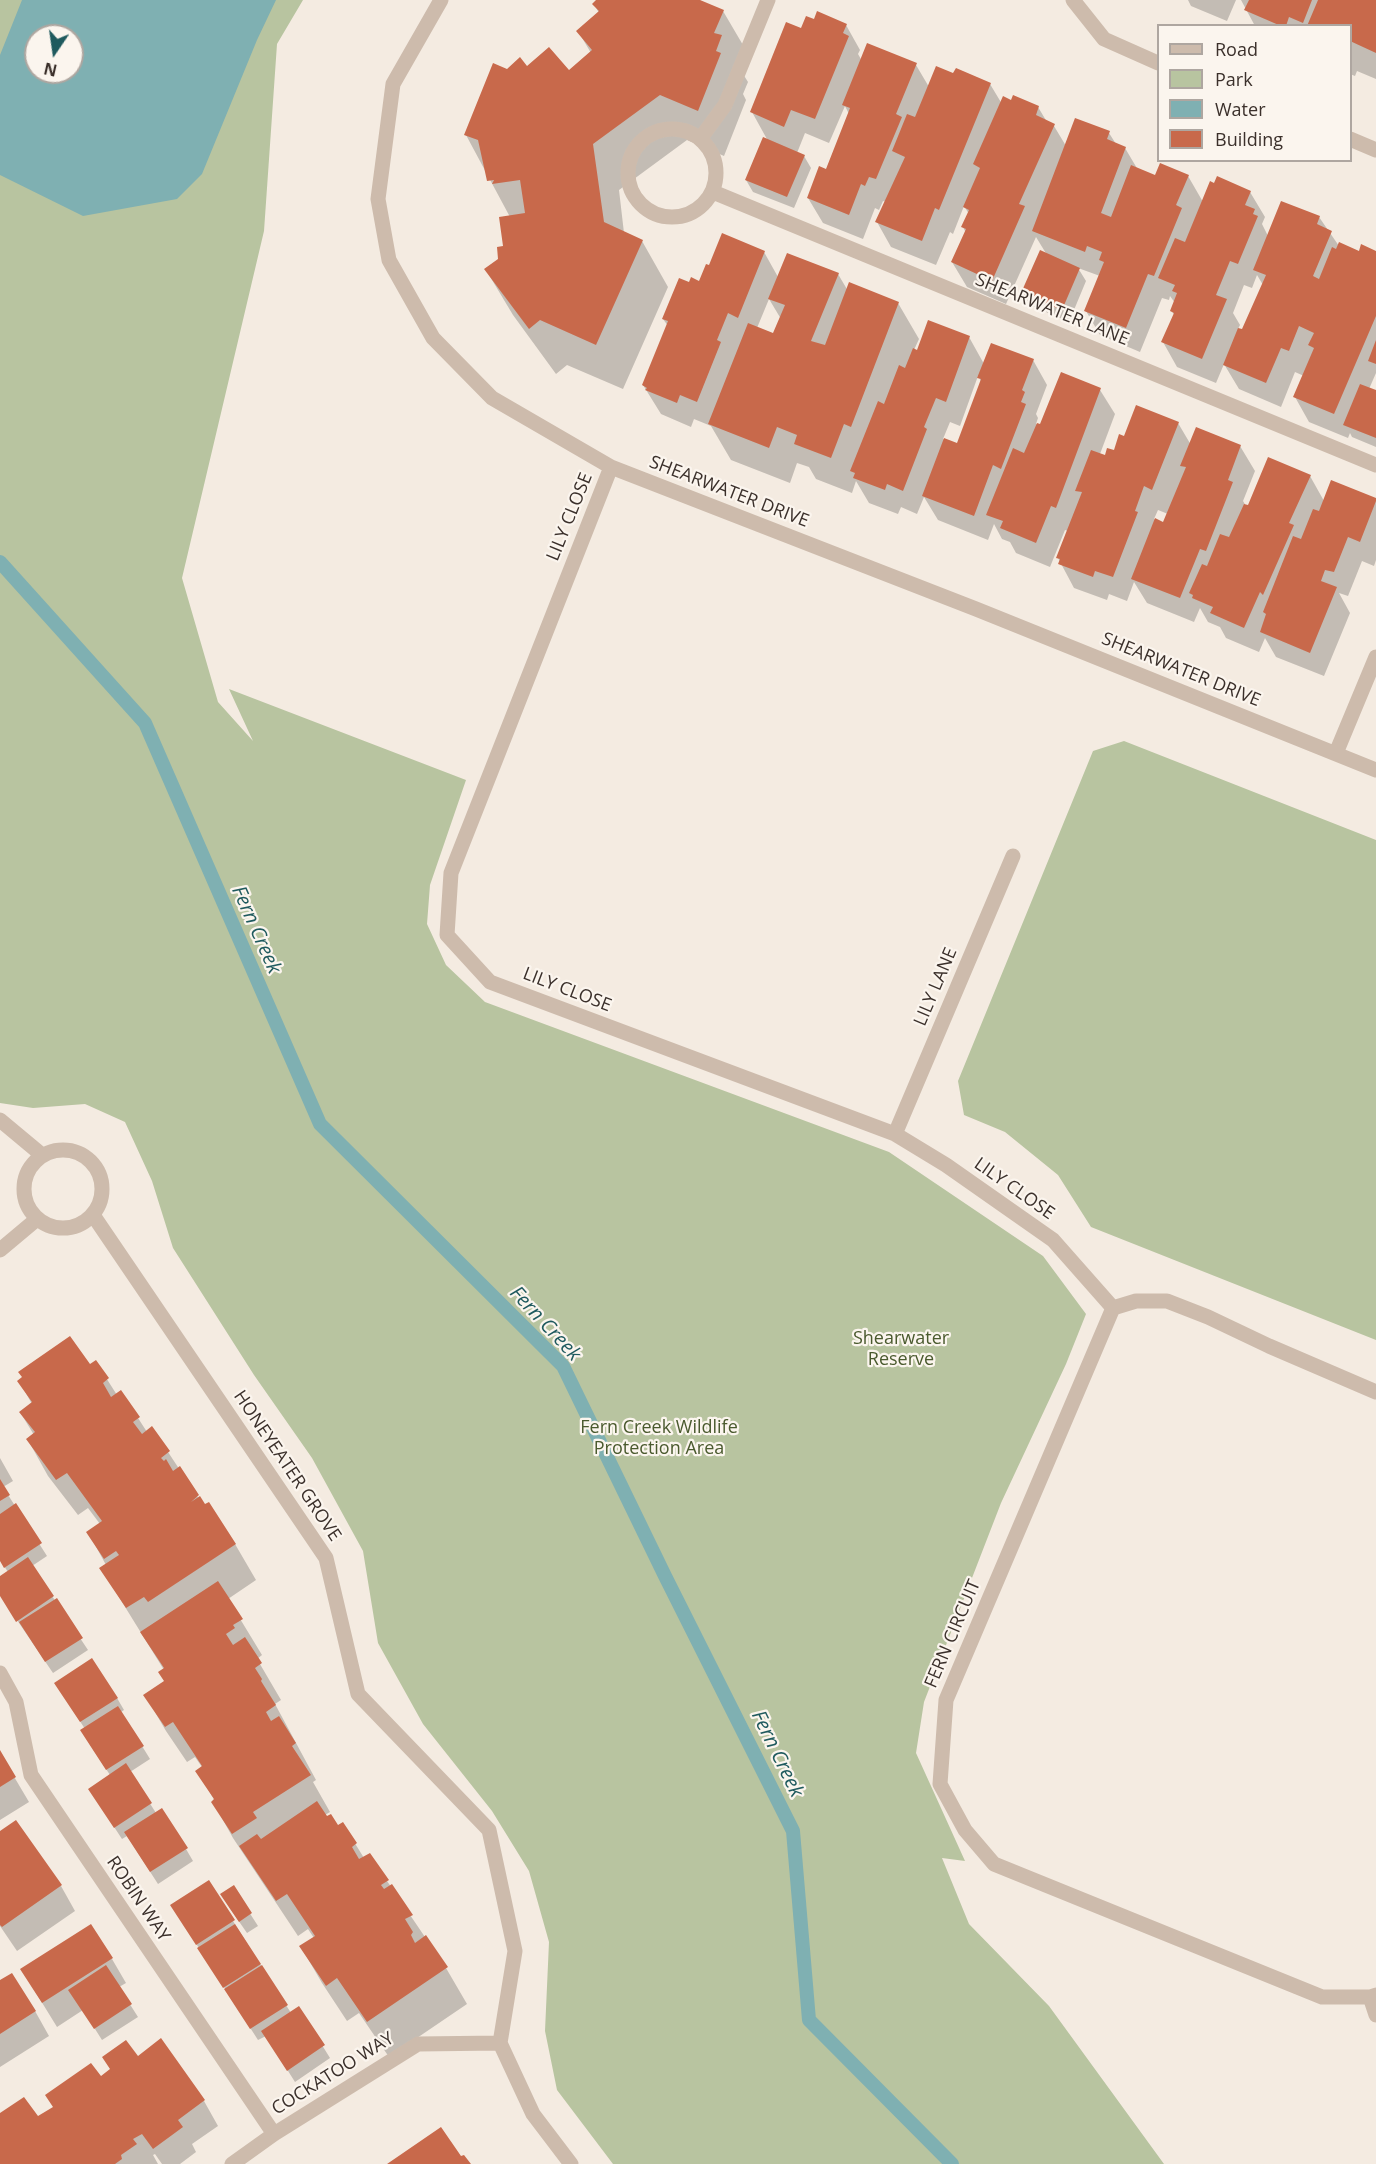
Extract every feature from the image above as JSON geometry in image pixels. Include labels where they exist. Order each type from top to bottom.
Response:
[{"type":"street","name":"SHEARWATER DRIVE","points":[[441,0],[393,84],[378,199],[389,260],[433,338],[492,398],[611,467],[976,609],[1376,770]]},
{"type":"street","points":[[700,140],[725,105],[768,0]]},
{"type":"street","points":[[1073,0],[1104,39],[1157,63]]},
{"type":"street","points":[[663,130],[680,130],[695,135],[700,140],[707,146],[715,160],[716,176],[713,192],[703,205],[689,214],[674,217],[657,215],[644,207],[634,194],[629,178],[630,162],[636,147],[648,136],[663,130]]},
{"type":"street","points":[[1352,140],[1376,150]]},
{"type":"street","name":"SHEARWATER LANE","points":[[713,192],[1376,465]]},
{"type":"street","name":"LILY CLOSE","points":[[611,467],[451,873],[447,934],[490,982],[895,1134],[946,1166],[1053,1240],[1113,1308]]},
{"type":"street","points":[[1336,753],[1376,657]]},
{"type":"street","name":"LILY LANE","points":[[895,1134],[1012,856]]},
{"type":"street","points":[[0,1120],[42,1155]]},
{"type":"street","points":[[60,1149],[72,1150],[89,1159],[97,1168],[102,1186],[102,1198],[93,1215],[84,1222],[66,1228],[54,1227],[37,1219],[29,1209],[23,1191],[24,1179],[33,1163],[42,1155],[60,1149]]},
{"type":"street","name":"HONEYEATER GROVE","points":[[93,1215],[326,1558],[358,1694],[489,1830],[515,1951],[500,2043]]},
{"type":"street","points":[[0,1250],[37,1219]]},
{"type":"street","points":[[1113,1308],[1136,1301],[1167,1301],[1376,1392]]},
{"type":"street","name":"FERN CIRCUIT","points":[[1113,1308],[946,1700],[940,1784],[965,1830],[994,1863],[1322,1997],[1373,1996]]},
{"type":"street","name":"ROBIN WAY","points":[[0,1673],[16,1702],[31,1776],[274,2134]]},
{"type":"street","points":[[1373,1996],[1376,2015]]},
{"type":"street","points":[[500,2043],[533,2114],[571,2164]]},
{"type":"street","name":"COCKATOO WAY","points":[[232,2164],[274,2134],[418,2044],[500,2043]]},
{"type":"green space","name":"Fern Creek Wildlife Protection Area","points":[[0,0],[303,0],[277,44],[264,231],[182,578],[218,702],[253,741],[229,689],[466,780],[430,885],[427,924],[446,965],[485,1002],[889,1152],[1043,1256],[1086,1314],[1066,1364],[1001,1503],[924,1702],[916,1753],[965,1861],[942,1858],[969,1924],[1049,2006],[1164,2164],[613,2164],[557,2090],[545,2031],[549,1942],[529,1871],[492,1811],[423,1724],[378,1643],[363,1551],[312,1458],[254,1375],[173,1248],[152,1181],[125,1122],[85,1104],[33,1108],[0,1103]]},
{"type":"green space","points":[[1124,741],[1376,840],[1376,1340],[1091,1227],[1058,1175],[1005,1132],[964,1115],[958,1081],[1093,751]]},
{"type":"water","points":[[22,0],[276,0],[257,40],[202,174],[177,199],[83,216],[0,175],[0,55]]},
{"type":"building","points":[[596,0],[700,0],[724,10],[714,33],[722,35],[716,51],[721,53],[698,111],[660,95],[593,144],[604,222],[643,240],[596,345],[540,320],[529,329],[484,269],[498,259],[497,247],[503,246],[499,217],[525,213],[520,180],[492,184],[494,180],[487,181],[478,140],[464,135],[493,63],[507,69],[520,57],[527,66],[549,47],[569,70],[592,50],[576,31],[599,11],[592,4]]},
{"type":"building","points":[[1249,0],[1312,0],[1303,23],[1289,17],[1287,24],[1276,24],[1244,10]]},
{"type":"building","points":[[1318,0],[1376,0],[1376,53],[1352,42],[1352,24],[1308,24]]},
{"type":"building","points":[[817,11],[847,24],[843,33],[849,36],[815,119],[791,110],[784,127],[750,112],[786,22],[801,28],[806,16],[814,19]]},
{"type":"building","points":[[867,43],[917,63],[896,114],[902,117],[876,179],[869,177],[865,186],[861,184],[849,215],[807,198],[819,166],[826,169],[850,108],[842,105]]},
{"type":"building","points":[[936,66],[953,73],[956,68],[991,83],[939,210],[935,208],[922,241],[875,222],[905,157],[892,151],[907,114],[915,117]]},
{"type":"building","points":[[1013,95],[1039,106],[1036,115],[1055,124],[1019,204],[1025,206],[992,281],[951,262],[966,229],[961,227],[969,210],[963,207],[980,168],[973,164],[1003,96],[1011,100]]},
{"type":"building","points":[[1075,118],[1110,131],[1107,139],[1126,147],[1101,213],[1111,217],[1131,165],[1155,175],[1160,163],[1189,175],[1176,205],[1182,208],[1154,276],[1148,274],[1126,328],[1084,311],[1104,262],[1099,260],[1102,252],[1087,246],[1085,252],[1032,231]]},
{"type":"building","points":[[763,137],[805,155],[787,197],[745,180]]},
{"type":"building","points":[[1217,176],[1251,191],[1245,205],[1255,209],[1253,214],[1258,216],[1238,264],[1230,261],[1216,295],[1227,299],[1202,359],[1161,342],[1174,313],[1170,311],[1177,293],[1172,291],[1175,285],[1158,278],[1175,238],[1185,242],[1210,181],[1214,183]]},
{"type":"building","points":[[1281,201],[1320,216],[1317,224],[1332,231],[1313,276],[1319,279],[1332,247],[1336,249],[1339,242],[1359,251],[1361,244],[1376,251],[1376,316],[1334,414],[1293,397],[1314,348],[1308,345],[1314,333],[1299,326],[1289,351],[1281,348],[1266,383],[1223,365],[1238,328],[1242,329],[1266,275],[1253,270]]},
{"type":"building","points":[[722,233],[765,251],[738,318],[728,313],[717,340],[721,342],[697,402],[680,395],[677,403],[645,390],[647,388],[642,385],[668,321],[662,319],[679,278],[689,282],[691,277],[699,281],[706,264],[709,265]]},
{"type":"building","points":[[1040,250],[1080,268],[1062,310],[1021,293]]},
{"type":"building","points":[[787,253],[839,273],[811,341],[825,345],[849,282],[899,302],[851,427],[844,424],[831,458],[794,444],[797,435],[777,427],[769,448],[708,424],[748,323],[773,333],[785,305],[768,299]]},
{"type":"building","points":[[928,320],[970,336],[946,402],[936,398],[924,427],[927,429],[903,491],[887,484],[885,490],[853,478],[855,473],[850,471],[878,401],[884,404],[899,365],[905,368],[913,348],[917,350]]},
{"type":"building","points":[[1376,340],[1376,364],[1368,361]]},
{"type":"building","points":[[991,343],[1034,359],[1022,390],[1025,392],[1021,402],[1026,404],[1001,469],[993,465],[974,516],[922,496],[944,438],[957,443],[981,379],[977,378]]},
{"type":"building","points":[[1061,372],[1101,388],[1056,508],[1051,506],[1036,543],[1000,528],[1003,521],[986,515],[1013,448],[1024,453],[1037,423],[1040,424]]},
{"type":"building","points":[[1360,384],[1376,390],[1376,438],[1343,425]]},
{"type":"building","points":[[1136,405],[1179,422],[1152,490],[1144,486],[1135,511],[1138,512],[1113,577],[1095,571],[1093,577],[1058,564],[1060,559],[1056,558],[1082,492],[1075,491],[1091,450],[1105,455],[1107,448],[1114,450],[1119,434],[1124,436]]},
{"type":"building","points":[[1196,427],[1241,445],[1228,480],[1233,482],[1206,551],[1200,549],[1180,598],[1131,579],[1155,518],[1163,522],[1186,467],[1180,466]]},
{"type":"building","points":[[1268,457],[1311,475],[1289,523],[1294,525],[1263,595],[1260,592],[1244,628],[1210,613],[1213,607],[1192,598],[1193,595],[1189,593],[1202,564],[1207,566],[1220,534],[1229,537],[1244,504],[1248,505]]},
{"type":"building","points":[[1331,480],[1376,498],[1376,501],[1360,542],[1348,537],[1334,572],[1325,570],[1321,581],[1337,587],[1310,653],[1260,632],[1266,614],[1263,612],[1293,536],[1301,539],[1313,509],[1319,511]]},
{"type":"building","points":[[70,1336],[90,1364],[96,1360],[109,1378],[103,1383],[111,1397],[121,1390],[140,1417],[133,1422],[142,1434],[152,1426],[170,1451],[161,1458],[164,1461],[166,1459],[173,1471],[180,1466],[199,1495],[191,1502],[200,1496],[205,1504],[209,1502],[236,1544],[148,1602],[144,1597],[126,1608],[99,1568],[119,1555],[116,1551],[104,1559],[86,1532],[102,1521],[67,1473],[56,1480],[26,1439],[35,1432],[19,1412],[32,1402],[17,1381],[22,1377],[18,1372]]},
{"type":"building","points":[[0,1479],[10,1495],[0,1501]]},
{"type":"building","points":[[16,1503],[42,1543],[4,1568],[0,1561],[0,1514]]},
{"type":"building","points":[[28,1557],[54,1596],[16,1622],[0,1596],[0,1576]]},
{"type":"building","points":[[218,1581],[243,1619],[233,1625],[235,1628],[226,1634],[233,1645],[245,1637],[262,1663],[255,1668],[276,1705],[266,1712],[271,1721],[279,1716],[296,1743],[292,1746],[311,1775],[253,1812],[257,1818],[232,1834],[211,1802],[214,1799],[195,1771],[202,1766],[173,1722],[165,1727],[143,1695],[164,1681],[158,1672],[164,1668],[140,1632]]},
{"type":"building","points":[[57,1598],[83,1638],[45,1662],[19,1622]]},
{"type":"building","points":[[92,1658],[118,1698],[80,1722],[54,1683]]},
{"type":"building","points":[[118,1706],[144,1746],[106,1770],[80,1730]]},
{"type":"building","points":[[0,1750],[16,1777],[0,1787]]},
{"type":"building","points":[[126,1763],[152,1803],[114,1828],[88,1789]]},
{"type":"building","points":[[317,1801],[327,1816],[331,1814],[338,1825],[343,1822],[357,1843],[352,1847],[359,1859],[370,1853],[389,1880],[381,1885],[384,1889],[392,1884],[413,1915],[405,1919],[413,1932],[411,1935],[415,1943],[426,1935],[448,1967],[367,2022],[337,1978],[326,1986],[299,1946],[315,1936],[287,1894],[276,1901],[239,1846],[257,1834],[261,1839]]},
{"type":"building","points":[[162,1808],[188,1848],[150,1872],[124,1832]]},
{"type":"building","points":[[16,1820],[62,1885],[2,1927],[0,1925],[0,1831]]},
{"type":"building","points":[[209,1880],[235,1920],[196,1945],[170,1905]]},
{"type":"building","points":[[234,1885],[252,1913],[239,1922],[220,1894]]},
{"type":"building","points":[[91,1924],[113,1958],[42,2003],[20,1969]]},
{"type":"building","points":[[235,1924],[261,1964],[223,1988],[197,1948]]},
{"type":"building","points":[[106,1965],[132,2004],[94,2029],[68,1990]]},
{"type":"building","points":[[262,1965],[288,2005],[250,2029],[224,1989]]},
{"type":"building","points":[[12,1973],[36,2011],[0,2034],[0,1980]]},
{"type":"building","points":[[299,2006],[325,2045],[287,2071],[261,2031]]},
{"type":"building","points":[[161,2038],[205,2100],[178,2120],[183,2127],[153,2149],[142,2134],[133,2139],[137,2144],[121,2155],[122,2159],[115,2164],[0,2164],[0,2113],[24,2097],[38,2116],[53,2107],[45,2095],[91,2063],[101,2076],[110,2069],[102,2057],[126,2040],[138,2056]]},
{"type":"building","points":[[441,2127],[461,2156],[464,2155],[471,2164],[387,2164]]},
{"type":"waterway","name":"Fern Creek","points":[[0,562],[145,723],[320,1124],[563,1366],[793,1831],[809,2020],[952,2164]]},
{"type":"park label","name":"Shearwater Reserve","points":[[901,1349]]}]
